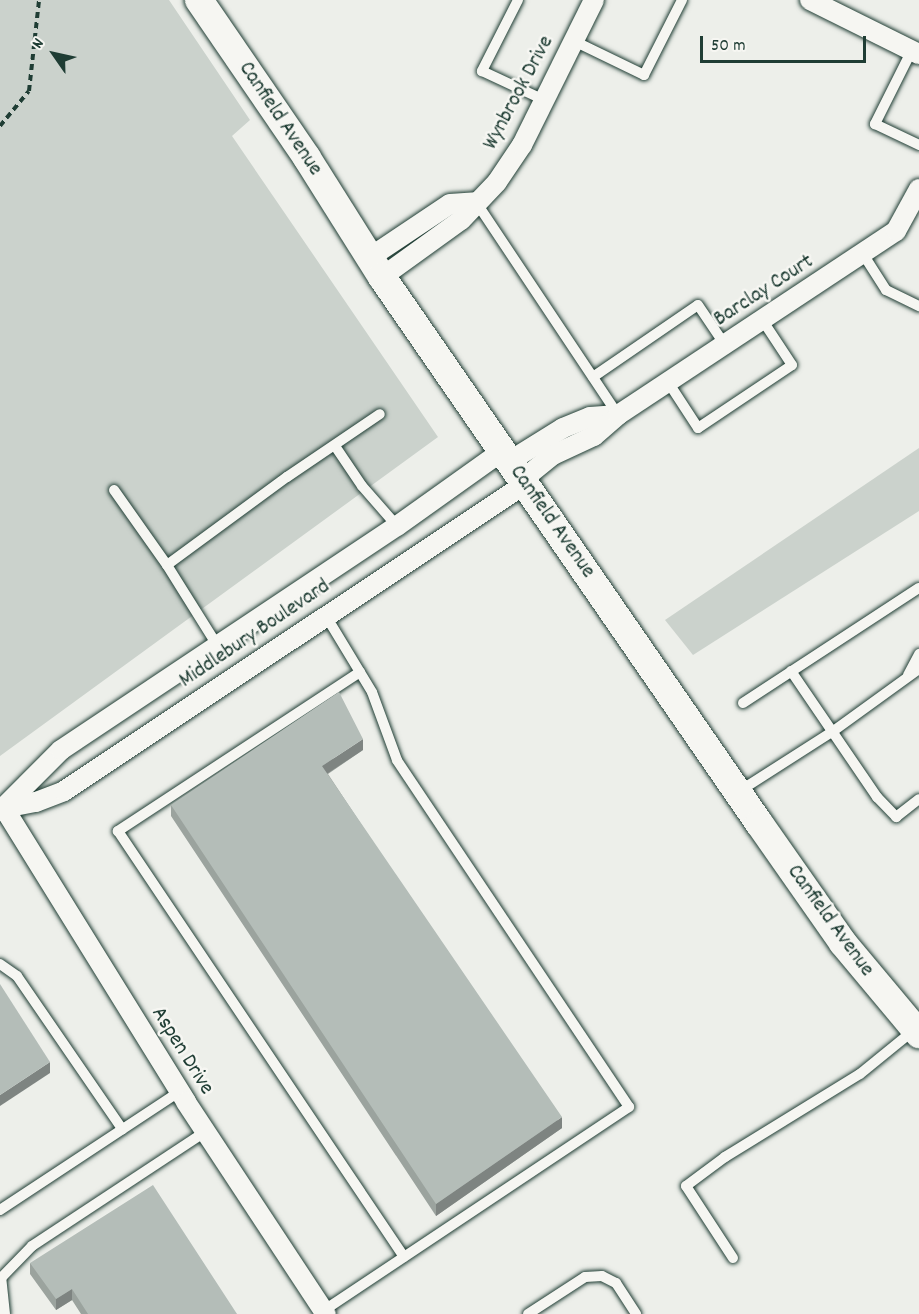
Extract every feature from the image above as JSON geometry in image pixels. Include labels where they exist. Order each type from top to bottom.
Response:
[{"type":"street","name":"Canfield Avenue","points":[[200,0],[308,158],[376,268],[738,792],[843,943],[917,1032]]},
{"type":"street","points":[[810,0],[915,52]]},
{"type":"street","name":"Wynbrook Drive","points":[[376,268],[461,220],[497,182],[522,145],[591,1]]},
{"type":"street","name":"Barclay Court","points":[[515,469],[594,436],[618,415],[863,254],[896,231],[919,189]]},
{"type":"street","name":"Middlebury Boulevard","points":[[2,810],[61,750],[217,645],[397,526],[515,469]]},
{"type":"street","name":"Middlebury Boulevard","points":[[2,810],[36,802],[64,791],[326,616],[515,469]]},
{"type":"street","name":"Aspen Drive","points":[[2,810],[179,1092],[325,1312]]},
{"type":"lane","points":[[518,0],[482,71],[544,100]]},
{"type":"lane","points":[[574,40],[644,75],[682,0]]},
{"type":"lane","points":[[915,52],[875,124],[919,145]]},
{"type":"lane","points":[[476,202],[618,415]]},
{"type":"lane","points":[[863,254],[886,290],[919,306]]},
{"type":"lane","points":[[593,377],[698,305],[725,345]]},
{"type":"lane","points":[[668,382],[698,428],[792,365],[763,321]]},
{"type":"lane","points":[[167,565],[287,477],[380,414]]},
{"type":"lane","points":[[335,446],[362,486],[397,526]]},
{"type":"lane","points":[[114,490],[167,565],[217,645]]},
{"type":"lane","points":[[743,704],[919,588]]},
{"type":"lane","points":[[325,1312],[628,1107],[397,760],[372,692],[326,616]]},
{"type":"lane","points":[[907,678],[919,654]]},
{"type":"lane","points":[[738,792],[832,732],[919,668]]},
{"type":"lane","points":[[791,671],[877,797],[896,817],[919,799]]},
{"type":"lane","points":[[360,672],[118,831],[404,1257]]},
{"type":"lane","points":[[0,964],[17,976],[122,1129]]},
{"type":"lane","points":[[733,1258],[686,1186],[724,1157],[860,1074],[917,1032]]},
{"type":"lane","points":[[0,1210],[179,1092]]},
{"type":"lane","points":[[5,1314],[1,1278],[32,1246],[205,1132]]},
{"type":"lane","points":[[528,1314],[585,1277],[602,1276],[616,1283],[636,1314]]},
{"type":"path","points":[[0,126],[29,91],[39,0]]},
{"type":"shaded area","points":[[0,0],[169,0],[250,120],[232,136],[438,437],[0,756]]},
{"type":"shaded area","points":[[919,448],[919,511],[693,655],[665,620]]},
{"type":"building","points":[[339,692],[363,739],[322,766],[562,1117],[436,1204],[171,805]]},
{"type":"building","points":[[0,984],[50,1062],[0,1095]]},
{"type":"building","points":[[153,1185],[237,1314],[88,1314],[72,1289],[56,1299],[30,1263]]}]
